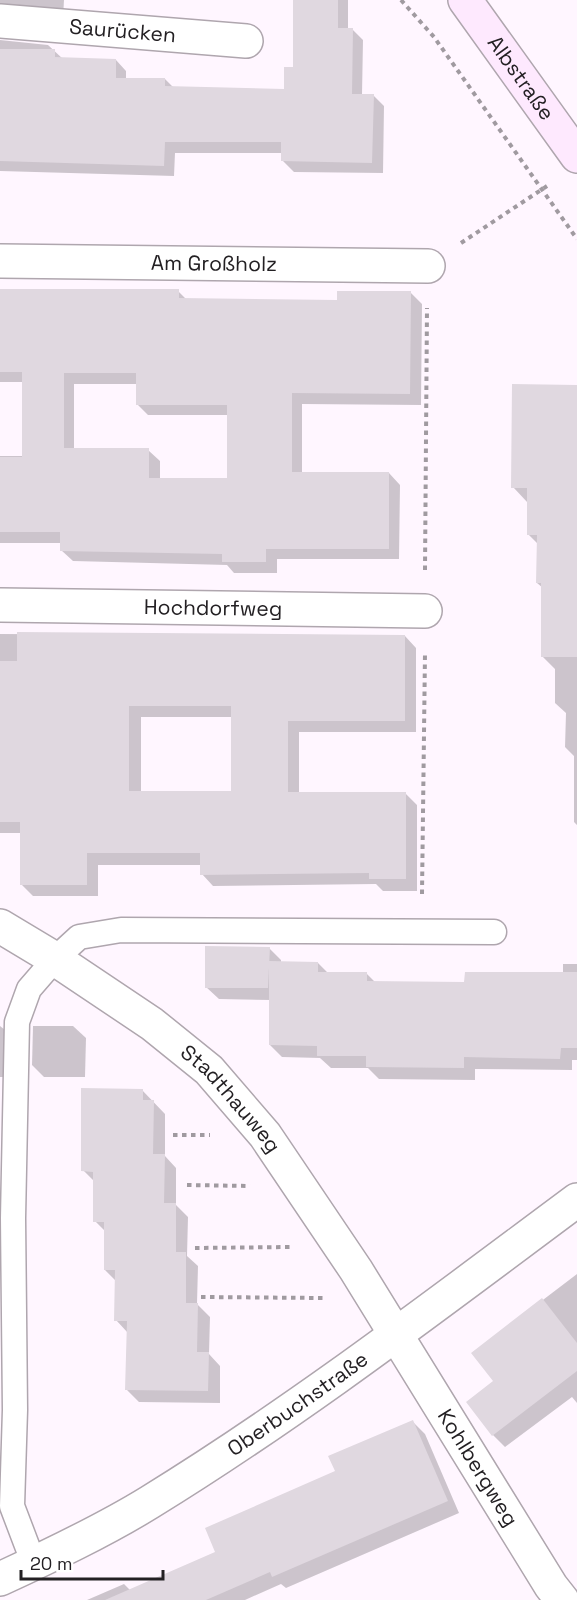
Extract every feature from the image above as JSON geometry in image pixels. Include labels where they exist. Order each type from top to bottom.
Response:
[{"type":"street","name":"Albstraße","points":[[465,0],[577,156]]},
{"type":"street","name":"Saurücken","points":[[0,21],[246,41]]},
{"type":"street","name":"Am Großholz","points":[[0,261],[428,266]]},
{"type":"street","name":"Hochdorfweg","points":[[0,605],[425,611]]},
{"type":"street","name":"Stadthauweg","points":[[0,926],[55,959],[152,1024],[209,1070],[265,1135],[396,1334]]},
{"type":"street","name":"Oberbuchstraße","points":[[0,1580],[148,1503],[281,1416],[577,1200]]},
{"type":"street","name":"Kohlbergweg","points":[[396,1334],[551,1586],[562,1600]]},
{"type":"lane","points":[[34,1564],[12,1506],[15,1410],[14,1218],[17,1022],[29,989],[55,959],[79,937],[121,930],[494,932]]},
{"type":"path","points":[[401,0],[434,37],[577,239]]},
{"type":"path","points":[[428,266],[551,183]]},
{"type":"path","points":[[187,1185],[301,1187]]},
{"type":"path","points":[[195,1248],[339,1245]]},
{"type":"path","points":[[201,1297],[329,1298],[369,1293]]},
{"type":"building","points":[[293,0],[338,0],[338,28],[353,28],[352,94],[374,94],[372,163],[281,161],[281,142],[165,142],[164,166],[0,161],[0,49],[55,49],[55,57],[116,59],[116,78],[165,78],[165,86],[284,89],[284,67],[293,67]]},
{"type":"building","points":[[0,289],[179,289],[179,298],[337,300],[337,291],[411,291],[410,394],[292,393],[292,472],[389,472],[389,549],[266,549],[266,562],[222,562],[222,554],[60,551],[60,532],[0,532],[0,457],[22,457],[22,372],[0,372]],"holes":[[[64,373],[136,373],[136,405],[227,405],[227,478],[149,478],[149,448],[64,448]]]},
{"type":"building","points":[[512,384],[577,385],[577,657],[541,657],[541,583],[536,583],[537,535],[527,535],[527,488],[511,488]]},
{"type":"building","points":[[17,632],[405,635],[405,721],[288,721],[288,792],[406,792],[406,879],[369,879],[369,873],[200,875],[200,853],[87,853],[87,885],[20,885],[20,822],[0,822],[0,661],[17,661]],"holes":[[[129,706],[231,706],[231,791],[129,791]]]},
{"type":"building","points":[[205,946],[270,947],[268,988],[205,988]]},
{"type":"building","points":[[269,961],[318,962],[318,972],[367,972],[367,981],[464,982],[465,972],[577,972],[577,1048],[561,1048],[560,1059],[464,1057],[464,1068],[366,1067],[366,1056],[317,1056],[317,1046],[269,1045]]},
{"type":"building","points":[[81,1088],[143,1089],[143,1100],[154,1100],[153,1154],[165,1154],[164,1203],[176,1203],[176,1252],[186,1252],[186,1303],[198,1303],[197,1352],[209,1352],[208,1391],[125,1390],[127,1321],[114,1321],[115,1270],[104,1270],[104,1222],[93,1222],[93,1172],[81,1171]]},
{"type":"building","points":[[542,1298],[577,1343],[577,1371],[492,1436],[466,1402],[493,1381],[471,1353]]},
{"type":"building","points":[[413,1420],[448,1501],[272,1577],[270,1572],[206,1600],[105,1600],[215,1552],[205,1528],[335,1471],[328,1456]]}]
